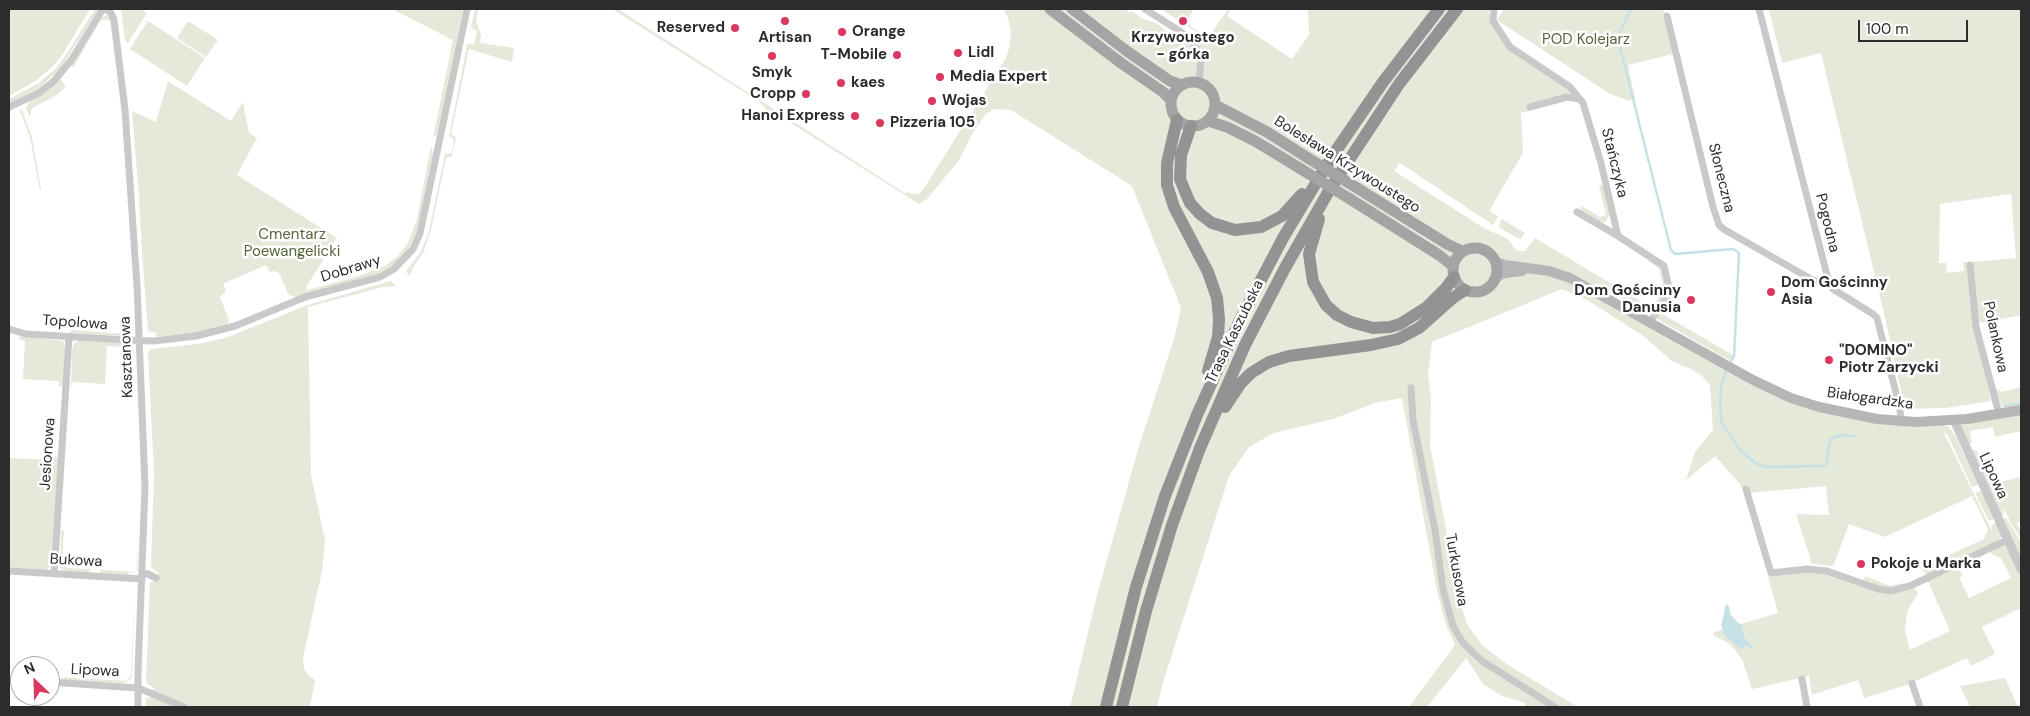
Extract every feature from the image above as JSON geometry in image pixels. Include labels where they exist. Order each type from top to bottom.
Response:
[{"type":"highway","name":"Trasa Kaszubska","points":[[1106,707],[1120,645],[1142,565],[1165,496],[1197,415],[1252,296],[1283,238],[1326,166],[1383,82],[1439,9]]},
{"type":"highway","name":"Trasa Kaszubska","points":[[1122,707],[1137,642],[1158,570],[1200,448],[1230,377],[1265,305],[1330,189],[1390,98],[1456,9]]},
{"type":"highway","points":[[1177,120],[1166,163],[1167,185],[1174,206],[1212,280],[1219,312],[1219,328],[1215,353],[1205,381],[1197,415]]},
{"type":"highway","points":[[1191,126],[1180,160],[1181,184],[1196,211],[1208,221],[1222,228],[1245,230],[1261,228],[1272,223],[1287,211],[1326,166]]},
{"type":"highway","points":[[1330,189],[1314,233],[1309,262],[1311,278],[1316,290],[1326,305],[1337,315],[1356,324],[1373,328],[1400,324],[1427,307],[1446,288],[1453,272]]},
{"type":"highway","points":[[1200,448],[1236,389],[1246,378],[1263,365],[1289,356],[1378,344],[1398,339],[1425,324],[1454,297],[1465,290]]},
{"type":"main road","points":[[1050,9],[1163,92],[1171,100]]},
{"type":"main road","points":[[1072,9],[1128,52],[1170,81],[1181,85]]},
{"type":"main road","points":[[1188,82],[1199,82],[1211,91],[1215,105],[1213,114],[1208,121],[1201,125],[1191,126],[1177,120],[1172,111],[1171,100],[1174,92],[1181,85],[1188,82]]},
{"type":"main road","name":"Bolesława Krzywoustego","points":[[1215,105],[1267,132],[1446,244],[1462,251]]},
{"type":"main road","name":"Bolesława Krzywoustego","points":[[1208,121],[1227,127],[1255,141],[1302,169],[1439,255],[1453,272]]},
{"type":"main road","points":[[1472,247],[1480,248],[1490,253],[1496,262],[1496,277],[1492,285],[1482,291],[1474,292],[1465,290],[1458,285],[1453,272],[1455,259],[1462,251],[1472,247]]},
{"type":"main road","points":[[1496,262],[1559,274],[1581,283],[1650,322]]},
{"type":"main road","points":[[1496,277],[1505,273],[1536,269]]},
{"type":"main road","name":"Białogardzka","points":[[1650,322],[1778,392],[1812,405],[1856,416],[1901,421],[1954,420],[2021,410]]},
{"type":"street","points":[[9,107],[39,92],[54,81],[72,59],[105,9]]},
{"type":"street","name":"Kasztanowa","points":[[105,9],[111,13],[114,20],[126,119],[140,340],[145,486],[138,707]]},
{"type":"street","name":"Dobrawy","points":[[140,340],[176,339],[217,332],[318,293],[380,277],[401,264],[413,249],[420,233],[467,9]]},
{"type":"street","points":[[1145,9],[1181,32],[1194,44],[1202,63],[1199,82]]},
{"type":"street","name":"Stańczyka","points":[[1494,9],[1493,21],[1510,47],[1570,88],[1587,112],[1618,236]]},
{"type":"street","name":"Pogodna","points":[[1759,9],[1829,283]]},
{"type":"street","name":"Słoneczna","points":[[1667,16],[1719,225],[1724,230],[1811,279],[1829,283]]},
{"type":"street","points":[[1530,106],[1567,97],[1579,99]]},
{"type":"street","points":[[1577,212],[1660,262],[1665,268],[1670,292],[1650,322]]},
{"type":"street","name":"Polankowa","points":[[1970,265],[1976,327],[1998,414]]},
{"type":"street","points":[[1829,283],[1833,289],[1877,318],[1900,409],[1901,421]]},
{"type":"street","name":"Topolowa","points":[[9,329],[26,334],[140,340]]},
{"type":"street","name":"Jesionowa","points":[[54,574],[69,336]]},
{"type":"street","name":"Turkusowa","points":[[1411,388],[1413,420],[1435,530],[1443,589],[1453,626],[1463,643],[1482,661],[1555,707]]},
{"type":"street","name":"Lipowa","points":[[1954,420],[2021,569]]},
{"type":"street","points":[[1746,489],[1771,573],[1807,570],[1827,571],[1887,591],[1897,590],[1912,585],[2008,540]]},
{"type":"street","name":"Bukowa","points":[[9,571],[142,576],[148,574],[156,578]]},
{"type":"street","points":[[1802,679],[1806,707]]},
{"type":"street","name":"Lipowa","points":[[60,683],[138,688],[184,707]]},
{"type":"street","points":[[1912,683],[1920,707]]},
{"type":"green space","points":[[9,9],[90,9],[61,57],[52,67],[37,80],[9,96]]},
{"type":"green space","points":[[95,9],[99,9],[60,69],[37,90],[9,103],[9,99],[39,83],[55,69]]},
{"type":"green space","points":[[121,9],[140,9],[147,13],[128,43],[125,41]]},
{"type":"green space","points":[[392,9],[463,9],[437,134],[433,138],[453,40]]},
{"type":"green space","points":[[475,9],[478,9],[476,21],[481,35],[480,43],[514,48],[512,62],[469,49],[451,134],[456,138],[452,156],[446,158],[431,230],[424,251],[409,276],[406,271],[420,253],[428,235],[445,154],[452,153],[454,139],[449,136],[467,46],[468,44],[474,45],[477,31],[471,28]]},
{"type":"green space","points":[[612,9],[618,9],[906,194],[907,192],[918,194],[923,190],[1006,58],[1011,32],[1004,9],[1043,9],[1119,67],[1058,9],[1065,9],[1126,56],[1079,9],[1125,9],[1129,13],[1131,11],[1143,19],[1156,23],[1183,43],[1211,41],[1208,38],[1228,9],[1231,9],[1227,16],[1292,59],[1309,35],[1308,9],[1489,9],[1490,17],[1507,46],[1570,92],[1566,95],[1528,105],[1530,111],[1521,113],[1523,153],[1489,211],[1498,216],[1493,225],[1400,163],[1394,171],[1484,228],[1508,239],[1517,251],[1525,251],[1535,238],[1652,308],[1664,289],[1659,268],[1648,261],[1650,259],[1661,268],[1667,290],[1665,296],[1651,313],[1647,314],[1596,284],[1591,292],[1725,369],[1726,372],[1727,370],[1795,403],[1949,427],[1956,437],[1977,485],[1972,487],[1947,434],[1944,433],[1991,529],[1991,525],[1996,523],[2002,536],[1997,542],[1956,561],[1945,557],[1984,539],[1988,529],[1972,496],[1885,537],[1849,524],[1833,566],[1812,564],[1796,514],[1829,515],[1826,486],[1749,493],[1747,488],[1741,489],[1740,484],[1715,456],[1686,480],[1695,452],[1713,430],[1710,385],[1693,370],[1672,361],[1642,335],[1587,300],[1562,289],[1432,342],[1428,375],[1431,398],[1430,445],[1460,603],[1468,626],[1483,646],[1508,665],[1578,707],[1525,707],[1525,703],[1502,696],[1483,684],[1466,658],[1427,707],[1409,707],[1455,645],[1445,622],[1437,591],[1402,398],[1375,403],[1333,419],[1274,433],[1249,447],[1229,476],[1164,679],[1157,707],[1070,707],[1097,595],[1139,446],[1174,339],[1181,308],[1132,186],[1011,110],[994,109],[986,114],[973,132],[959,160],[927,199],[919,204],[775,113],[768,112],[760,102]]},
{"type":"green space","points":[[1161,9],[1194,9],[1186,23],[1205,36],[1185,24],[1185,21],[1180,21]]},
{"type":"green space","name":"POD Kolejarz","points":[[1504,9],[1663,9],[1673,54],[1628,65],[1635,99],[1629,101],[1610,94],[1497,20]]},
{"type":"green space","points":[[1769,9],[2021,9],[2021,315],[1982,323],[1979,321],[1976,311],[1972,262],[2016,258],[2011,194],[1940,204],[1939,263],[1946,263],[1947,273],[1964,271],[1963,262],[1968,262],[1974,325],[1991,401],[1945,408],[1905,409],[1884,313],[1821,53],[1782,63]]},
{"type":"green space","points":[[106,15],[109,16],[111,21],[117,72],[110,20],[101,20],[73,68],[72,64],[102,18]]},
{"type":"green space","points":[[148,21],[205,58],[187,86],[130,49]]},
{"type":"green space","points":[[188,21],[218,40],[206,57],[177,38]]},
{"type":"green space","points":[[61,79],[66,87],[57,95],[32,108],[30,117],[26,108],[29,102],[44,94]]},
{"type":"green space","name":"Cmentarz Poewangelicki","points":[[168,81],[231,121],[243,102],[249,133],[257,138],[237,175],[337,238],[306,287],[307,290],[359,276],[385,266],[398,256],[408,243],[417,219],[431,146],[433,153],[417,231],[405,255],[392,266],[378,274],[296,297],[289,295],[279,273],[270,272],[266,265],[223,284],[226,291],[220,297],[229,320],[227,325],[196,333],[156,337],[156,333],[148,331],[139,198],[141,199],[139,196],[132,111],[156,122]]},
{"type":"green space","points":[[20,110],[22,110],[32,137],[40,191],[30,137]]},
{"type":"green space","points":[[1599,185],[1602,185],[1604,188],[1611,213],[1605,222],[1600,223],[1579,211],[1582,206],[1600,217],[1606,215]]},
{"type":"green space","points":[[1502,219],[1525,233],[1521,239],[1500,228],[1499,225]]},
{"type":"green space","points":[[391,281],[396,286],[383,287],[308,307],[311,475],[325,541],[322,571],[303,658],[304,668],[309,676],[315,680],[310,707],[146,707],[146,698],[150,698],[154,688],[146,683],[150,582],[153,582],[159,573],[151,567],[154,473],[148,352],[151,349],[198,344],[225,338],[308,305]]},
{"type":"green space","points":[[1663,311],[1664,315],[1733,355],[1731,359],[1727,359],[1657,319],[1660,312]]},
{"type":"green space","points":[[71,330],[126,334],[124,336],[70,333]]},
{"type":"green space","points":[[20,336],[63,341],[65,348],[63,385],[59,386],[59,381],[23,379],[25,341],[18,339]]},
{"type":"green space","points":[[79,340],[130,345],[134,349],[135,362],[134,353],[129,347],[107,346],[105,384],[72,382],[71,388],[72,349]]},
{"type":"green space","points":[[2021,387],[2021,407],[2004,408],[2001,406],[1995,388],[2002,392]]},
{"type":"green space","points":[[2021,414],[2021,431],[1995,437],[1993,427],[1970,431],[1972,443],[1968,445],[1961,426],[1962,424]]},
{"type":"green space","points":[[1973,450],[1977,451],[1993,484],[2021,477],[2021,521],[2017,523],[2021,538],[2004,509],[2004,514],[2000,516],[1971,452]]},
{"type":"green space","points":[[55,456],[58,458],[51,566],[46,570],[9,568],[9,458],[54,460]]},
{"type":"green space","points":[[1982,492],[1994,519],[1989,521],[1975,493]]},
{"type":"green space","points":[[2006,518],[2021,542],[2021,562],[2001,520]]},
{"type":"green space","points":[[61,530],[64,530],[62,562],[67,568],[90,569],[89,573],[65,571],[60,568]]},
{"type":"green space","points":[[2007,545],[2021,576],[2021,608],[1982,627],[1995,654],[1971,666],[1967,658],[1907,685],[1864,698],[1858,680],[1812,695],[1809,676],[1752,689],[1742,659],[1730,644],[1713,635],[1714,632],[1778,613],[1768,577],[1812,571],[1830,574],[1876,591],[1914,586],[1918,594],[1908,609],[1905,631],[1910,650],[1950,631],[1927,579],[1969,560],[1969,564],[1959,569],[1963,576],[1959,577],[1969,598],[2011,578],[2001,558],[1991,554],[1991,549]]},
{"type":"green space","points":[[1939,560],[1942,568],[1927,575],[1921,569]]},
{"type":"green space","points":[[100,570],[135,572],[128,575],[100,573]]},
{"type":"green space","points":[[1865,576],[1890,586],[1903,583],[1903,587],[1886,590],[1864,582]]},
{"type":"green space","points":[[135,586],[132,676],[130,679],[124,683],[62,680],[61,677],[125,681],[131,676]]},
{"type":"green space","points":[[2005,678],[2018,707],[1970,707],[1960,686]]},
{"type":"water","points":[[1726,604],[1729,606],[1730,614],[1738,623],[1743,625],[1744,637],[1754,649],[1745,646],[1741,649],[1725,636],[1721,626]]},
{"type":"waterway","points":[[1631,9],[1620,32],[1619,43],[1671,250],[1675,254],[1733,249],[1739,254],[1734,356],[1730,363]]},
{"type":"waterway","points":[[1727,368],[1721,386],[1720,407],[1722,423],[1740,450],[1757,464],[1766,467],[1826,465],[1832,438],[1841,435],[1854,436]]},
{"type":"waterway","points":[[2005,406],[2021,403]]},
{"type":"place","name":"Artisan","points":[[785,21]]},
{"type":"place","name":"Krzywoustego - górka","points":[[1183,21]]},
{"type":"place","name":"Reserved","points":[[735,28]]},
{"type":"place","name":"Orange","points":[[842,32]]},
{"type":"place","name":"Lidl","points":[[958,53]]},
{"type":"place","name":"T-Mobile","points":[[897,55]]},
{"type":"place","name":"Smyk","points":[[772,56]]},
{"type":"place","name":"Media Expert","points":[[940,77]]},
{"type":"place","name":"kaes","points":[[841,83]]},
{"type":"place","name":"Cropp","points":[[806,94]]},
{"type":"place","name":"Wojas","points":[[932,101]]},
{"type":"place","name":"Hanoi Express","points":[[855,116]]},
{"type":"place","name":"Pizzeria 105","points":[[880,123]]},
{"type":"place","name":"Dom Gościnny Asia","points":[[1771,292]]},
{"type":"place","name":"Dom Gościnny Danusia","points":[[1691,300]]},
{"type":"place","name":"\"DOMINO\" Piotr Zarzycki","points":[[1829,360]]},
{"type":"place","name":"Pokoje u Marka","points":[[1861,564]]}]
